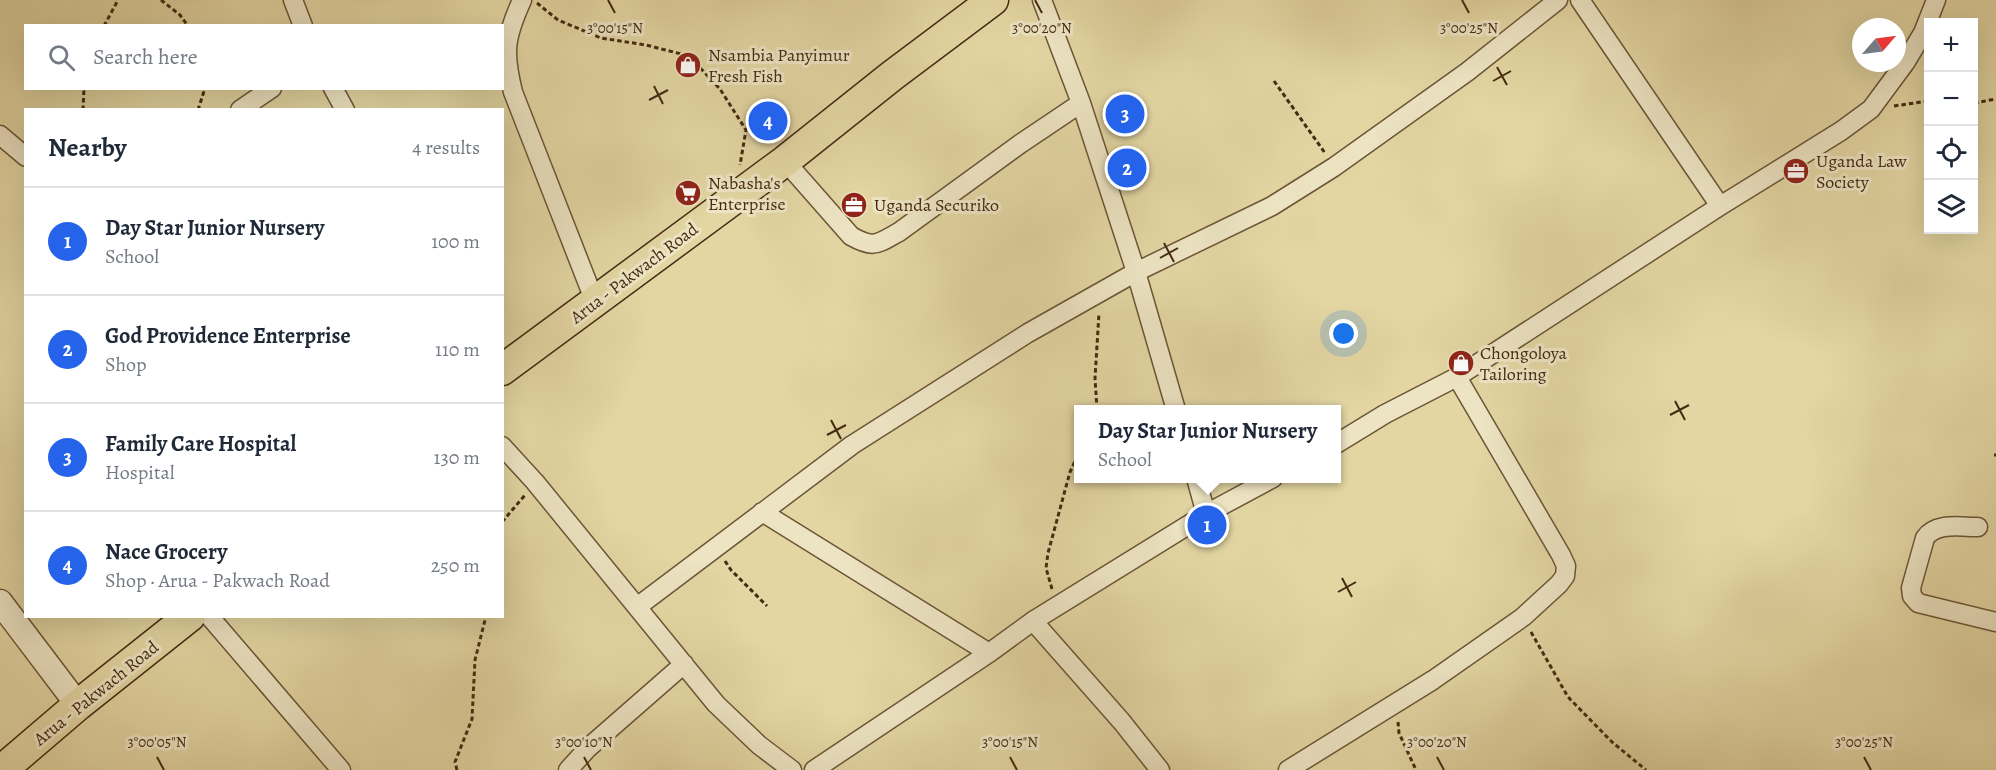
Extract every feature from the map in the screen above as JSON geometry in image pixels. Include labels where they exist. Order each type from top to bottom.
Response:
[{"type":"main road","name":"Arua - Pakwach Road","points":[[504,369],[785,161],[893,75],[993,0]]},
{"type":"main road","name":"Arua - Pakwach Road","points":[[2,770],[78,705],[187,618]]},
{"type":"street","points":[[293,0],[302,24]]},
{"type":"street","points":[[522,0],[510,25],[506,64],[513,92],[596,302]]},
{"type":"street","points":[[1042,0],[1081,103],[1136,272],[1175,405]]},
{"type":"street","points":[[637,607],[852,445],[1028,333],[1136,272],[1272,206],[1335,167],[1467,72],[1558,0]]},
{"type":"street","points":[[1580,0],[1720,206]]},
{"type":"street","points":[[1341,441],[1385,414],[1457,377],[1720,206],[1841,131],[1871,109],[1905,63],[1923,33],[1936,0]]},
{"type":"street","points":[[243,108],[269,90]]},
{"type":"street","points":[[334,90],[344,108]]},
{"type":"street","points":[[785,161],[851,236],[865,244],[879,242],[899,232],[1020,144],[1081,103]]},
{"type":"street","points":[[0,135],[24,156]]},
{"type":"street","points":[[1288,770],[1433,680],[1523,617],[1565,576],[1566,566],[1561,555],[1457,377]]},
{"type":"street","points":[[504,448],[536,482],[716,704],[759,745],[792,770]]},
{"type":"street","points":[[1197,483],[1206,514]]},
{"type":"street","points":[[814,770],[1033,621],[1206,514],[1265,483]]},
{"type":"street","points":[[762,512],[989,653]]},
{"type":"street","points":[[1978,526],[1937,527],[1929,532],[1925,538],[1911,588],[1912,596],[1918,603],[1996,622]]},
{"type":"street","points":[[0,602],[78,705]]},
{"type":"street","points":[[211,618],[341,770]]},
{"type":"street","points":[[1033,621],[1114,713],[1160,770]]},
{"type":"street","points":[[568,770],[588,748],[684,664]]},
{"type":"path","points":[[105,24],[118,0]]},
{"type":"path","points":[[161,0],[180,15],[187,24]]},
{"type":"path","points":[[534,0],[558,20],[601,38],[646,45],[689,56],[720,89],[746,129],[740,165],[747,189]]},
{"type":"path","points":[[1274,81],[1335,167]]},
{"type":"path","points":[[83,108],[84,90]]},
{"type":"path","points":[[199,108],[204,90]]},
{"type":"path","points":[[1978,103],[1996,99]]},
{"type":"path","points":[[1871,109],[1924,102]]},
{"type":"path","points":[[1098,405],[1095,368],[1101,293]]},
{"type":"path","points":[[1059,605],[1049,583],[1046,568],[1074,464]]},
{"type":"path","points":[[504,520],[536,482]]},
{"type":"path","points":[[716,547],[731,570],[766,606]]},
{"type":"path","points":[[1523,617],[1568,698],[1612,742],[1646,770]]},
{"type":"path","points":[[457,770],[455,762],[471,719],[475,660],[486,618]]},
{"type":"path","points":[[1396,702],[1399,733],[1416,770]]},
{"type":"place","name":"Nsambia Panyimur Fresh Fish","points":[[688,65]]},
{"type":"place","name":"Family Care Hospital","points":[[1125,114]]},
{"type":"place","name":"Nace Grocery","points":[[768,121]]},
{"type":"place","name":"God Providence Enterprise","points":[[1127,168]]},
{"type":"place","name":"Uganda Law Society","points":[[1796,171]]},
{"type":"place","name":"Nabasha's Enterprise","points":[[688,193]]},
{"type":"place","name":"Uganda Securiko","points":[[854,205]]},
{"type":"place","name":"Chongoloya Tailoring","points":[[1461,363]]},
{"type":"place","name":"Day Star Junior Nursery","points":[[1207,525]]}]
